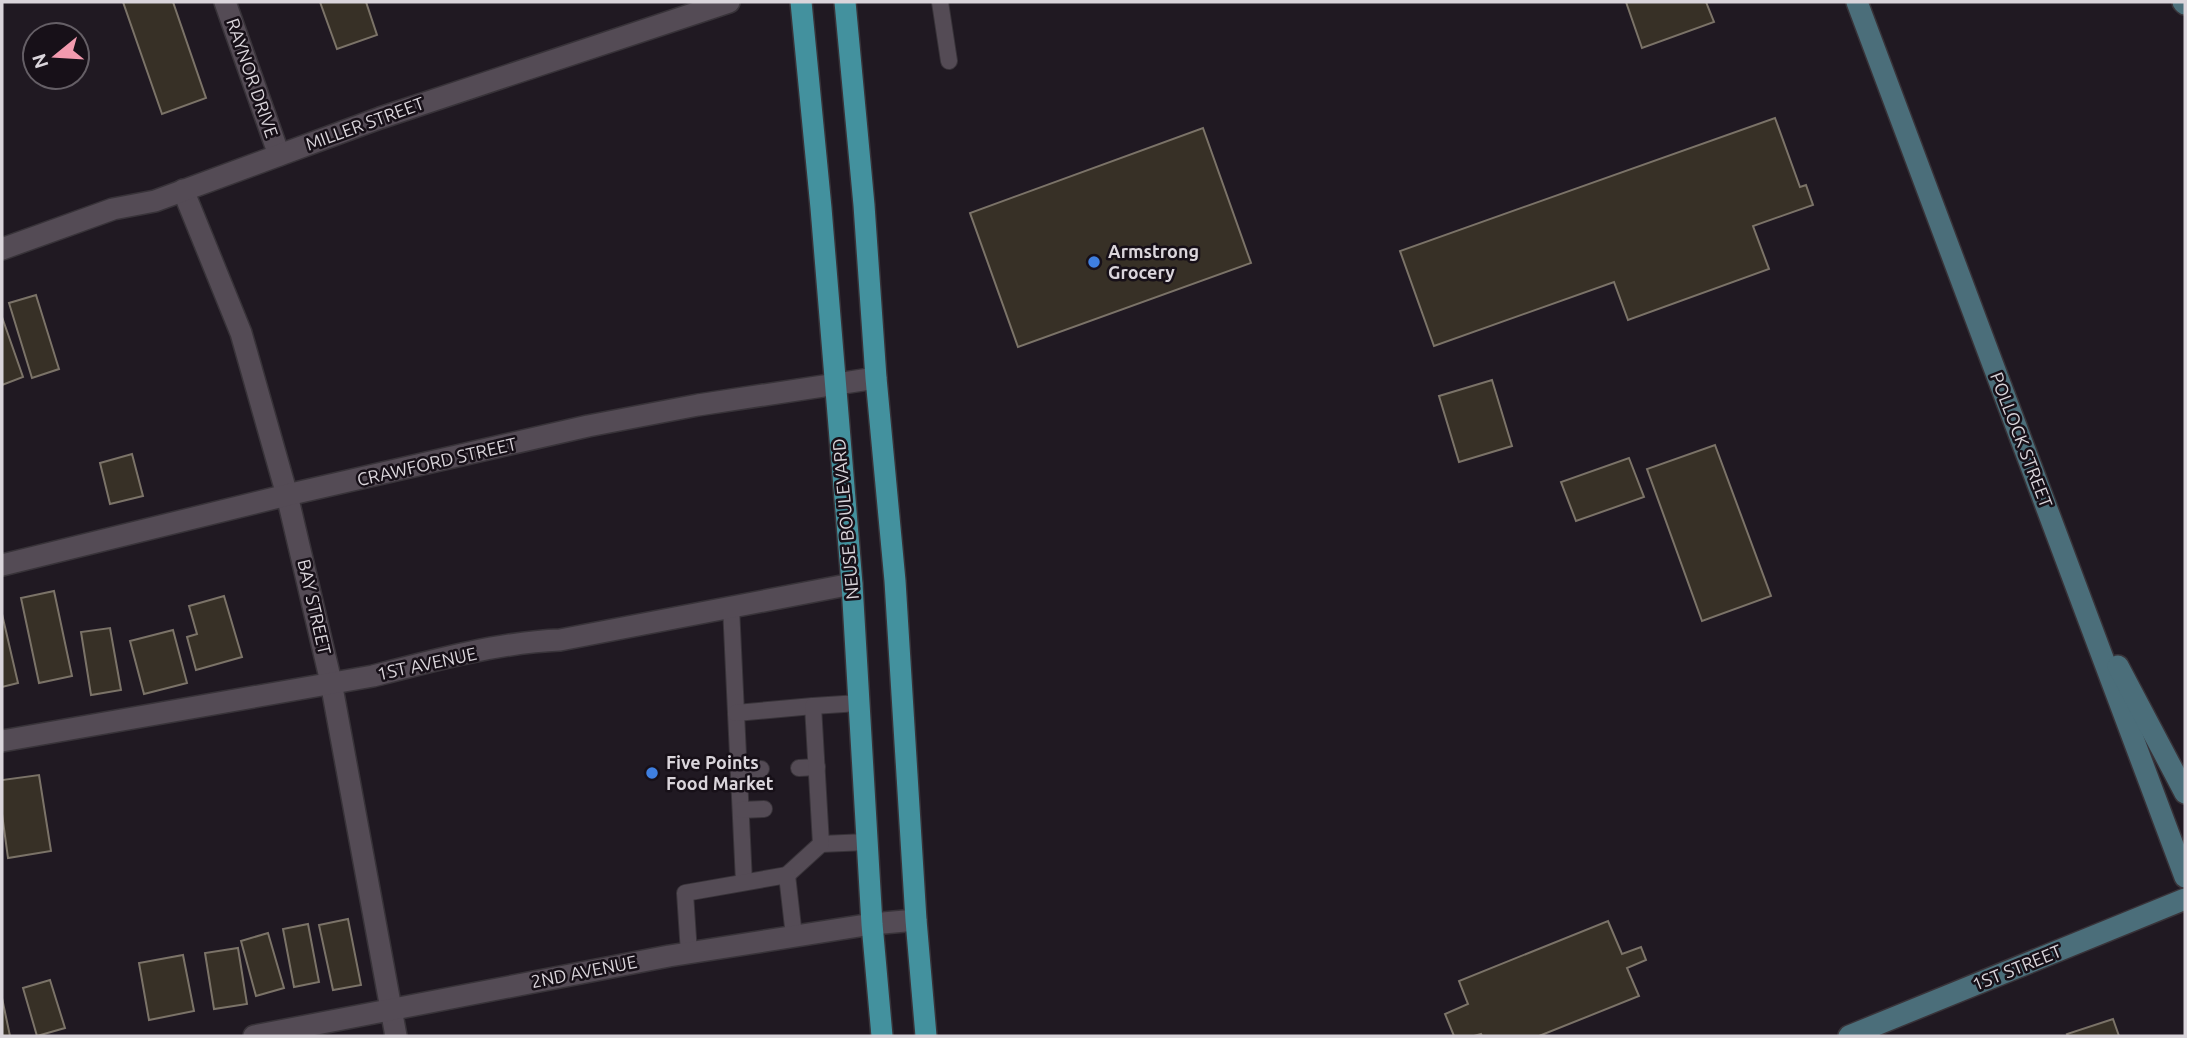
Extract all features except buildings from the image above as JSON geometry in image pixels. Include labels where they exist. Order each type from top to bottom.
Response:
[{"type":"main road","name":"NEUSE BOULEVARD","points":[[801,2],[852,584],[872,924],[883,1036]]},
{"type":"main road","points":[[845,2],[896,595],[916,920],[926,1036]]},
{"type":"street","name":"RAYNOR DRIVE","points":[[225,2],[279,155]]},
{"type":"street","name":"MILLER STREET","points":[[2,249],[113,209],[155,201],[380,118],[729,2]]},
{"type":"street","name":"POLLOCK STREET","points":[[1857,2],[2185,877]]},
{"type":"street","name":"BAY STREET","points":[[183,190],[241,333],[288,495],[331,682],[396,1036]]},
{"type":"street","name":"CRAWFORD STREET","points":[[2,565],[288,495],[588,426],[876,377]]},
{"type":"street","name":"1ST AVENUE","points":[[2,741],[852,584]]},
{"type":"street","points":[[2076,587],[2185,793]]},
{"type":"street","name":"1ST STREET","points":[[1849,1036],[2185,899]]},
{"type":"street","name":"2ND AVENUE","points":[[254,1036],[689,953],[872,924],[916,920]]},
{"type":"lane","points":[[940,2],[949,61]]},
{"type":"lane","points":[[731,607],[744,882]]},
{"type":"lane","points":[[736,713],[859,703]]},
{"type":"lane","points":[[813,706],[817,767],[811,808],[821,844]]},
{"type":"lane","points":[[799,768],[817,767]]},
{"type":"lane","points":[[738,769],[761,769]]},
{"type":"lane","points":[[741,810],[764,809]]},
{"type":"lane","points":[[689,953],[685,893],[787,875],[821,844],[867,842]]},
{"type":"lane","points":[[787,875],[794,936]]},
{"type":"place","name":"Armstrong Grocery","points":[[1094,262]]},
{"type":"place","name":"Five Points Food Market","points":[[652,773]]}]
